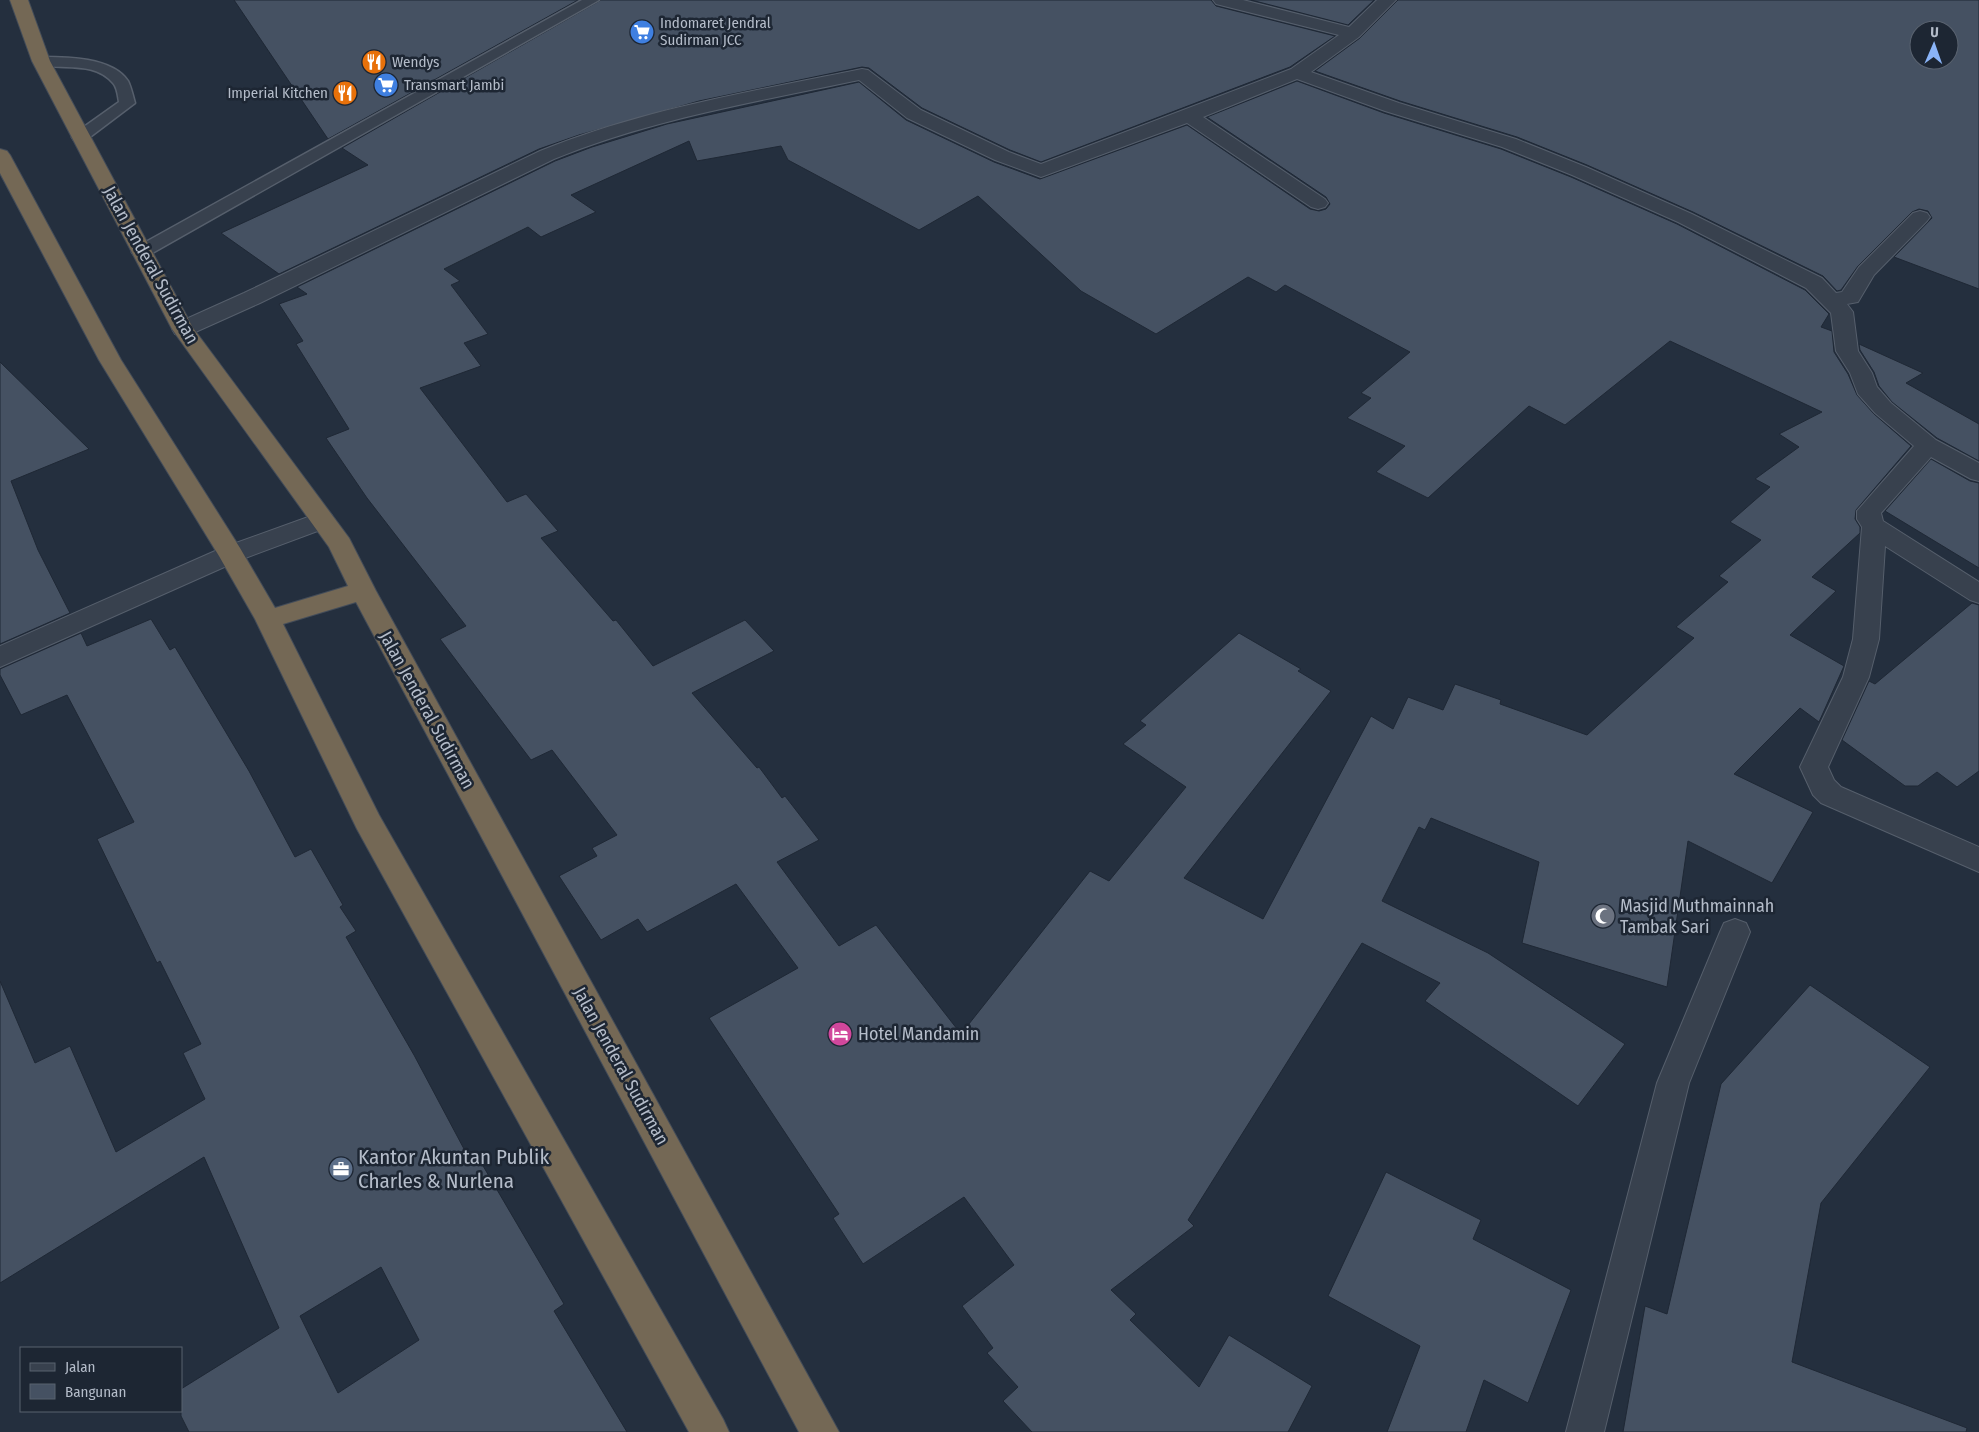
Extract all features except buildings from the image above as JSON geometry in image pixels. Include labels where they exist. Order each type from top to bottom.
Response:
[{"type":"highway","name":"Jalan Jenderal Sudirman","points":[[19,0],[42,61],[80,137],[183,329],[340,544],[363,592],[820,1432]]},
{"type":"highway","points":[[0,155],[110,360],[231,554],[268,620],[367,821],[710,1432]]},
{"type":"highway","points":[[268,620],[363,592]]},
{"type":"street","points":[[1222,0],[1353,33]]},
{"type":"street","points":[[183,329],[252,298],[547,155],[591,137],[677,112],[862,74],[914,114],[1002,156],[1041,171],[1189,116],[1297,72],[1353,33],[1387,0]]},
{"type":"street","points":[[1297,72],[1392,107],[1509,143],[1579,171],[1685,218],[1814,283],[1842,312],[1848,351],[1861,373],[1866,389],[1883,408],[1928,445],[1979,473]]},
{"type":"street","points":[[1189,116],[1318,203]]},
{"type":"street","points":[[1831,301],[1850,297],[1866,272],[1920,217]]},
{"type":"street","points":[[1928,445],[1869,511],[1869,519],[1874,527],[1979,594]]},
{"type":"street","points":[[0,657],[231,554],[322,520]]},
{"type":"street","points":[[1874,527],[1864,648],[1856,677],[1814,767],[1823,787],[1831,795],[1979,860]]},
{"type":"street","points":[[1585,1432],[1672,1083],[1735,932]]},
{"type":"lane","points":[[141,252],[592,0]]},
{"type":"lane","points":[[42,61],[69,61],[100,67],[122,82],[127,103],[80,137]]},
{"type":"place","name":"Indomaret Jendral Sudirman JCC","points":[[642,32]]},
{"type":"place","name":"Wendys","points":[[374,62]]},
{"type":"place","name":"Transmart Jambi","points":[[386,85]]},
{"type":"place","name":"Imperial Kitchen","points":[[345,93]]},
{"type":"place","name":"Masjid Muthmainnah Tambak Sari","points":[[1603,916]]},
{"type":"place","name":"Hotel Mandamin","points":[[840,1034]]},
{"type":"place","name":"Kantor Akuntan Publik Charles & Nurlena","points":[[341,1169]]}]
